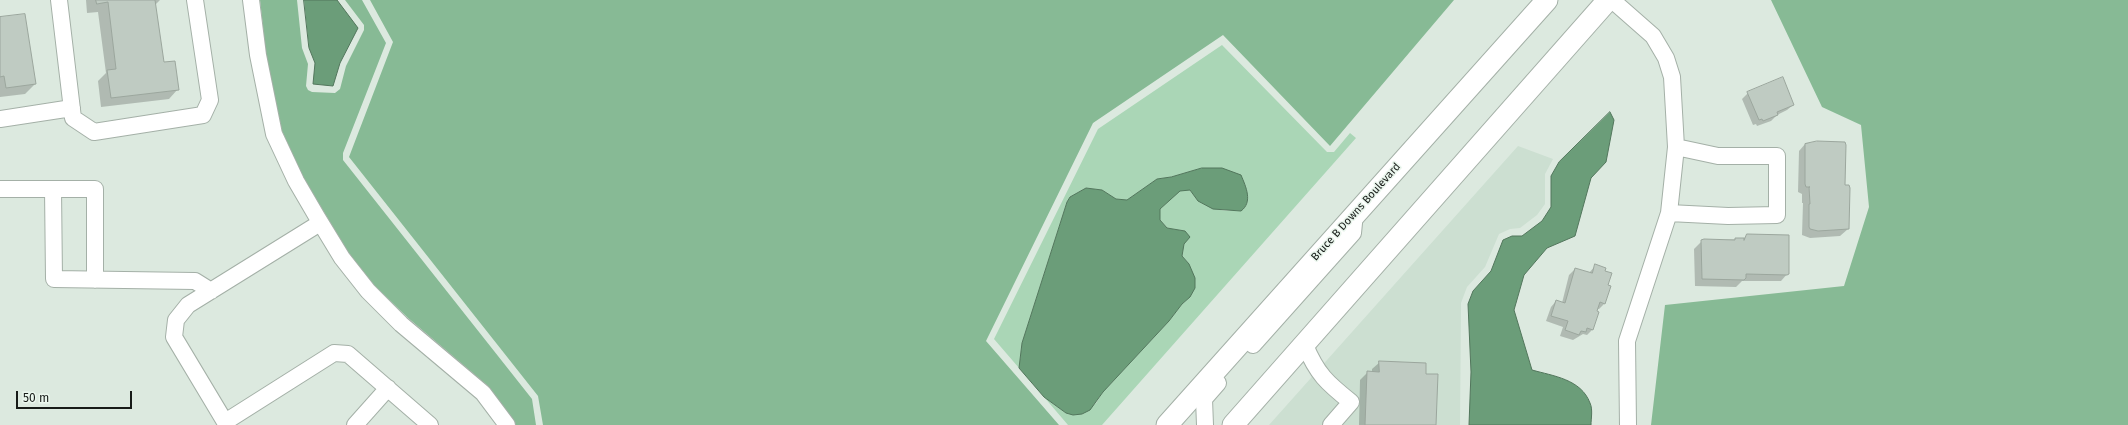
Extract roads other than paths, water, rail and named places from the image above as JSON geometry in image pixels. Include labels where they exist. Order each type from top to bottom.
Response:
[{"type":"main road","name":"Bruce B Downs Boulevard","points":[[1167,425],[1547,0]]},
{"type":"main road","points":[[1233,425],[1608,0]]},
{"type":"street","points":[[59,0],[73,118],[94,132],[203,115],[210,100],[195,0]]},
{"type":"street","points":[[252,0],[258,55],[274,134],[296,182],[320,223],[342,258],[368,291],[402,324],[483,393],[506,425]]},
{"type":"street","points":[[1612,0],[1653,36],[1666,58],[1672,77],[1676,147],[1669,213],[1627,341],[1628,425]]},
{"type":"street","points":[[0,119],[72,108]]},
{"type":"street","points":[[1669,213],[1728,216],[1777,215],[1777,156],[1718,156],[1676,147]]},
{"type":"street","points":[[0,189],[96,189],[96,280]]},
{"type":"street","points":[[53,189],[54,279],[195,281],[211,291]]},
{"type":"street","points":[[1205,425],[1204,399],[1353,233],[1355,213]]},
{"type":"street","points":[[320,223],[188,306],[176,320],[174,337],[225,423],[334,353],[348,354],[430,425]]},
{"type":"street","points":[[1305,344],[1314,366],[1329,384],[1351,402],[1332,425]]},
{"type":"street","points":[[355,425],[388,388]]}]
